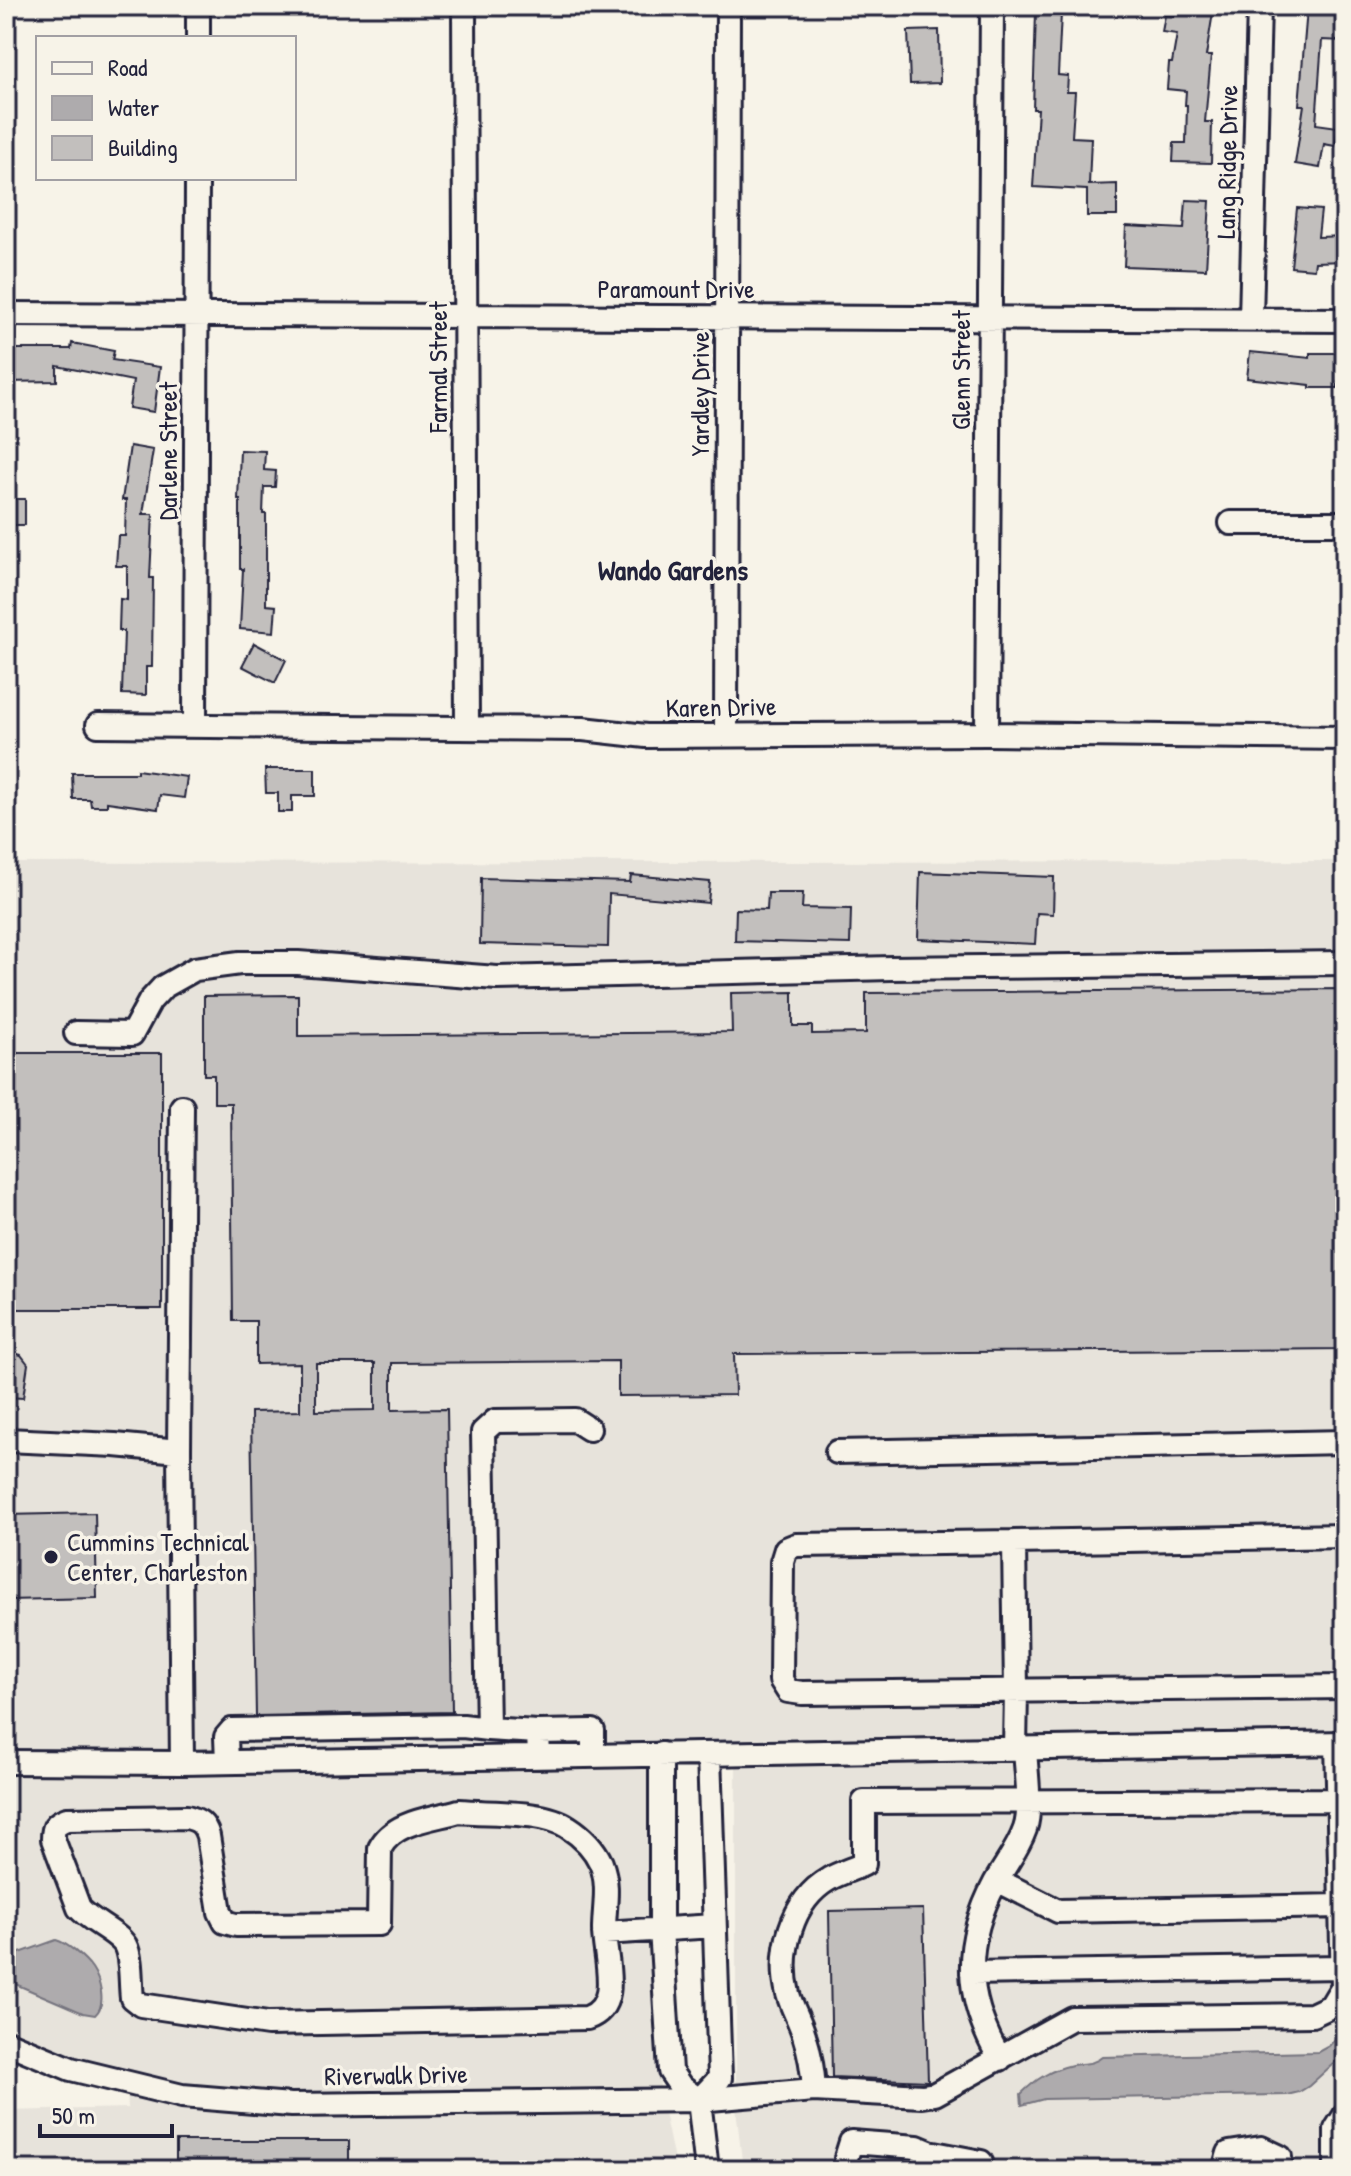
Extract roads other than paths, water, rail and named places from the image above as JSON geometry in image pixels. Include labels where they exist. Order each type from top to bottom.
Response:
[{"type":"street","points":[[198,6],[198,36]]},
{"type":"street","name":"Farmal Street","points":[[464,6],[467,727]]},
{"type":"street","name":"Yardley Drive","points":[[726,735],[728,6]]},
{"type":"street","name":"Glenn Street","points":[[987,734],[992,6]]},
{"type":"street","name":"Lang Ridge Drive","points":[[1251,319],[1259,6]]},
{"type":"street","name":"Darlene Street","points":[[195,725],[197,180]]},
{"type":"street","name":"Paramount Drive","points":[[6,314],[1345,320]]},
{"type":"street","points":[[1231,523],[1345,523]]},
{"type":"street","name":"Karen Drive","points":[[98,725],[583,729],[646,736],[987,734],[1345,738]]},
{"type":"street","points":[[76,1033],[132,1034],[150,1001],[163,987],[195,969],[240,963],[298,963],[497,978],[891,968],[1345,963]]},
{"type":"street","points":[[182,1107],[179,1451],[182,1763]]},
{"type":"street","points":[[488,1729],[483,1432],[495,1421],[575,1420],[589,1429]]},
{"type":"street","points":[[6,1440],[179,1451]]},
{"type":"street","points":[[837,1452],[1345,1442]]},
{"type":"street","points":[[1345,1536],[796,1545],[786,1549],[782,1562],[781,1680],[788,1691],[802,1693],[1345,1687]]},
{"type":"street","points":[[1000,2059],[973,1996],[972,1947],[997,1880],[1026,1827],[1027,1801],[1016,1691],[1014,1542]]},
{"type":"street","points":[[227,1762],[226,1737],[232,1730],[463,1726],[538,1732],[593,1731],[593,1755]]},
{"type":"street","points":[[538,1732],[539,1757]]},
{"type":"street","points":[[6,1762],[182,1763],[1341,1743]]},
{"type":"street","name":"Riverwalk Drive","points":[[6,2042],[71,2069],[182,2096],[291,2105],[699,2100],[814,2090],[922,2096],[935,2094],[1072,2018],[1312,2015],[1331,2006],[1343,1986],[1338,1800],[1341,1743]]},
{"type":"street","points":[[661,1754],[661,1929],[670,2071],[681,2087],[699,2100],[707,2170]]},
{"type":"street","points":[[699,2100],[720,2078],[709,1755]]},
{"type":"street","points":[[814,2090],[807,2045],[788,1996],[783,1962],[794,1918],[810,1893],[829,1879],[864,1864],[864,1802],[1338,1800]]},
{"type":"street","points":[[459,1811],[551,1818],[582,1837],[601,1865],[608,1888],[604,1933],[610,1965],[606,2001],[598,2014],[587,2018],[268,2024],[141,2005],[132,1998],[127,1948],[122,1941],[86,1917],[79,1908],[53,1839],[53,1828],[57,1822],[67,1819],[197,1819],[205,1825],[208,1836],[220,1912],[225,1922],[236,1925],[379,1924],[380,1848],[398,1828],[459,1811]]},
{"type":"street","points":[[997,1880],[1058,1911],[1341,1906]]},
{"type":"street","points":[[604,1933],[714,1926]]},
{"type":"street","points":[[972,1973],[1342,1967]]},
{"type":"street","points":[[1336,2170],[1336,2129],[1345,2115]]},
{"type":"street","points":[[847,2170],[846,2158],[851,2142],[917,2147],[926,2161],[981,2162],[979,2170]]},
{"type":"street","points":[[1224,2170],[1229,2153],[1261,2148],[1280,2157],[1279,2170]]},
{"type":"water","points":[[56,1940],[80,1956],[95,1973],[100,1986],[101,2005],[95,2015],[83,2013],[6,1980],[6,1958]]},
{"type":"water","points":[[1345,2028],[1345,2053],[1309,2086],[1287,2095],[1044,2099],[1022,2105],[1021,2094],[1044,2076],[1102,2057],[1318,2052],[1329,2046]]},
{"type":"place","name":"Cummins Technical Center, Charleston","points":[[51,1557]]},
{"type":"district","name":"Wando Gardens","points":[[673,570]]}]
